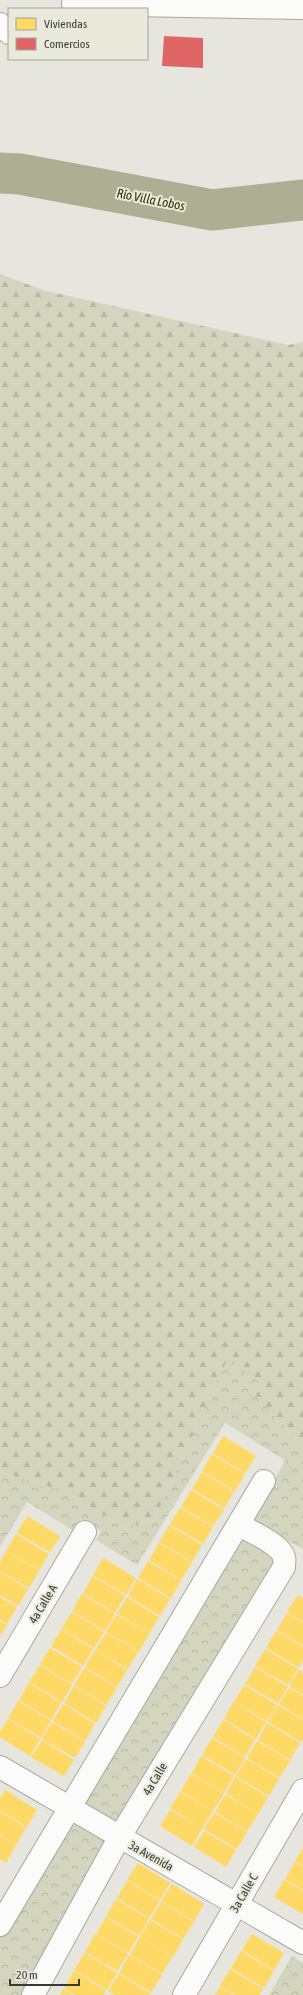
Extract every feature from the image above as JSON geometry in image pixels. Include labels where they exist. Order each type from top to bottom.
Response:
[{"type":"street","points":[[73,4],[303,8]]},
{"type":"street","points":[[0,24],[8,32]]},
{"type":"street","points":[[0,1925],[240,1525],[264,1481]]},
{"type":"street","name":"4a Calle","points":[[33,1995],[119,1838],[284,1567],[284,1557],[274,1544],[240,1525]]},
{"type":"street","name":"4a Calle A","points":[[0,1676],[85,1532]]},
{"type":"street","name":"3a Avenida","points":[[0,1768],[70,1807],[119,1838],[238,1904],[303,1943]]},
{"type":"street","name":"3a Calle C","points":[[184,1995],[303,1790]]},
{"type":"green space","points":[[0,274],[46,291],[288,345],[303,342],[303,1447],[256,1396],[228,1359],[154,1520],[124,1527],[60,1490],[0,1472]]},
{"type":"green space","points":[[228,1358],[261,1384],[256,1396],[303,1447],[303,1549],[253,1522],[285,1460],[225,1423],[137,1565],[96,1540],[101,1531],[81,1519],[74,1531],[27,1502],[0,1547],[0,1472],[60,1490],[124,1527],[154,1520]]},
{"type":"green space","points":[[240,1525],[284,1567],[33,1995],[0,1995],[0,1925]]},
{"type":"green space","points":[[292,1956],[303,1963],[303,1995],[269,1995]]},
{"type":"building: Viviendas","points":[[223,1436],[256,1456],[245,1473],[213,1453]]},
{"type":"building: Viviendas","points":[[212,1454],[245,1474],[235,1491],[202,1471]]},
{"type":"building: Viviendas","points":[[202,1472],[234,1492],[224,1508],[192,1489]]},
{"type":"building: Viviendas","points":[[191,1490],[224,1510],[213,1526],[181,1507]]},
{"type":"building: Viviendas","points":[[180,1508],[213,1527],[203,1544],[170,1524]]},
{"type":"building: Viviendas","points":[[27,1516],[60,1536],[50,1552],[17,1533]]},
{"type":"building: Viviendas","points":[[169,1525],[202,1545],[192,1562],[159,1542]]},
{"type":"building: Viviendas","points":[[16,1534],[49,1554],[39,1570],[6,1551]]},
{"type":"building: Viviendas","points":[[159,1543],[192,1563],[181,1580],[149,1560]]},
{"type":"building: Viviendas","points":[[6,1551],[39,1571],[29,1588],[0,1571],[0,1562]]},
{"type":"building: Viviendas","points":[[103,1558],[136,1578],[126,1595],[93,1575]]},
{"type":"building: Viviendas","points":[[148,1561],[181,1581],[171,1598],[138,1578]]},
{"type":"building: Viviendas","points":[[0,1572],[28,1589],[18,1606],[0,1595]]},
{"type":"building: Viviendas","points":[[93,1576],[125,1596],[115,1613],[83,1593]]},
{"type":"building: Viviendas","points":[[137,1579],[170,1599],[160,1616],[128,1596]]},
{"type":"building: Viviendas","points":[[82,1594],[115,1614],[105,1631],[72,1611]]},
{"type":"building: Viviendas","points":[[298,1595],[303,1598],[303,1622],[287,1612]]},
{"type":"building: Viviendas","points":[[0,1597],[17,1607],[7,1624],[0,1619]]},
{"type":"building: Viviendas","points":[[127,1597],[159,1617],[149,1634],[117,1614]]},
{"type":"building: Viviendas","points":[[72,1612],[104,1632],[94,1648],[61,1629]]},
{"type":"building: Viviendas","points":[[287,1613],[303,1623],[303,1646],[277,1630]]},
{"type":"building: Viviendas","points":[[116,1615],[149,1634],[139,1652],[106,1632]]},
{"type":"building: Viviendas","points":[[0,1621],[7,1625],[0,1636]]},
{"type":"building: Viviendas","points":[[61,1630],[93,1649],[83,1666],[51,1646]]},
{"type":"building: Viviendas","points":[[276,1631],[303,1647],[303,1661],[299,1668],[266,1648]]},
{"type":"building: Viviendas","points":[[106,1633],[138,1652],[128,1669],[95,1650]]},
{"type":"building: Viviendas","points":[[50,1648],[82,1667],[72,1684],[40,1664]]},
{"type":"building: Viviendas","points":[[265,1649],[298,1669],[288,1685],[255,1666]]},
{"type":"building: Viviendas","points":[[95,1650],[127,1670],[117,1687],[85,1667]]},
{"type":"building: Viviendas","points":[[40,1665],[72,1685],[62,1702],[29,1682]]},
{"type":"building: Viviendas","points":[[255,1667],[288,1687],[278,1703],[245,1684]]},
{"type":"building: Viviendas","points":[[84,1668],[117,1688],[106,1705],[74,1685]]},
{"type":"building: Viviendas","points":[[299,1670],[303,1672],[303,1695],[289,1686]]},
{"type":"building: Viviendas","points":[[29,1683],[61,1703],[51,1720],[19,1700]]},
{"type":"building: Viviendas","points":[[244,1685],[277,1705],[267,1721],[234,1702]]},
{"type":"building: Viviendas","points":[[74,1686],[106,1706],[96,1723],[64,1703]]},
{"type":"building: Viviendas","points":[[289,1688],[303,1696],[303,1719],[279,1704]]},
{"type":"building: Viviendas","points":[[18,1701],[51,1721],[41,1738],[8,1718]]},
{"type":"building: Viviendas","points":[[233,1702],[266,1722],[256,1739],[224,1719]]},
{"type":"building: Viviendas","points":[[63,1704],[95,1724],[85,1741],[53,1721]]},
{"type":"building: Viviendas","points":[[278,1705],[303,1720],[303,1739],[301,1742],[268,1722]]},
{"type":"building: Viviendas","points":[[8,1719],[40,1739],[30,1756],[0,1737],[0,1731]]},
{"type":"building: Viviendas","points":[[223,1720],[255,1740],[245,1757],[213,1737]]},
{"type":"building: Viviendas","points":[[52,1722],[85,1742],[75,1758],[42,1739]]},
{"type":"building: Viviendas","points":[[267,1723],[300,1743],[290,1760],[258,1740]]},
{"type":"building: Viviendas","points":[[212,1738],[245,1758],[235,1775],[202,1755]]},
{"type":"building: Viviendas","points":[[42,1740],[74,1760],[64,1776],[31,1757]]},
{"type":"building: Viviendas","points":[[257,1741],[290,1761],[279,1778],[247,1758]]},
{"type":"building: Viviendas","points":[[201,1756],[234,1776],[224,1793],[192,1773]]},
{"type":"building: Viviendas","points":[[246,1759],[279,1779],[269,1796],[236,1776]]},
{"type":"building: Viviendas","points":[[191,1774],[224,1793],[213,1811],[181,1791]]},
{"type":"building: Viviendas","points":[[235,1777],[268,1797],[258,1814],[226,1794]]},
{"type":"building: Viviendas","points":[[5,1790],[37,1810],[27,1827],[0,1810],[0,1798]]},
{"type":"building: Viviendas","points":[[180,1792],[213,1811],[202,1829],[170,1808]]},
{"type":"building: Viviendas","points":[[225,1795],[258,1814],[247,1831],[215,1812]]},
{"type":"building: Viviendas","points":[[170,1810],[202,1829],[192,1846],[160,1826]]},
{"type":"building: Viviendas","points":[[0,1811],[26,1828],[16,1845],[0,1835]]},
{"type":"building: Viviendas","points":[[214,1813],[247,1832],[237,1849],[204,1829]]},
{"type":"building: Viviendas","points":[[204,1831],[236,1850],[226,1867],[194,1847]]},
{"type":"building: Viviendas","points":[[0,1836],[16,1845],[6,1863],[0,1859]]},
{"type":"building: Viviendas","points":[[303,1848],[303,1866],[295,1861]]},
{"type":"building: Viviendas","points":[[295,1862],[303,1867],[303,1890],[285,1879]]},
{"type":"building: Viviendas","points":[[138,1863],[170,1883],[160,1900],[127,1880]]},
{"type":"building: Viviendas","points":[[284,1880],[303,1891],[303,1914],[274,1897]]},
{"type":"building: Viviendas","points":[[127,1881],[160,1901],[149,1918],[117,1898]]},
{"type":"building: Viviendas","points":[[172,1884],[204,1904],[194,1921],[161,1901]]},
{"type":"building: Viviendas","points":[[116,1899],[149,1919],[139,1936],[106,1916]]},
{"type":"building: Viviendas","points":[[161,1902],[194,1922],[183,1939],[151,1919]]},
{"type":"building: Viviendas","points":[[106,1917],[138,1937],[128,1953],[96,1934]]},
{"type":"building: Viviendas","points":[[150,1920],[183,1940],[173,1957],[140,1937]]},
{"type":"building: Viviendas","points":[[95,1934],[128,1954],[117,1971],[85,1952]]},
{"type":"building: Viviendas","points":[[252,1934],[284,1953],[274,1970],[242,1950]]},
{"type":"building: Viviendas","points":[[140,1937],[172,1957],[162,1974],[130,1955]]},
{"type":"building: Viviendas","points":[[241,1951],[274,1971],[264,1988],[231,1968]]},
{"type":"building: Viviendas","points":[[85,1953],[117,1973],[107,1990],[74,1970]]},
{"type":"building: Viviendas","points":[[129,1955],[162,1975],[151,1992],[119,1973]]},
{"type":"building: Viviendas","points":[[230,1969],[263,1989],[259,1995],[235,1995],[220,1986]]},
{"type":"building: Viviendas","points":[[74,1971],[106,1991],[104,1995],[75,1995],[64,1988]]},
{"type":"building: Viviendas","points":[[119,1974],[151,1995],[115,1995],[108,1991]]},
{"type":"building: Viviendas","points":[[220,1987],[233,1995],[215,1995]]},
{"type":"building: Viviendas","points":[[63,1989],[73,1995],[60,1995]]},
{"type":"building: Comercios","points":[[164,36],[203,38],[203,68],[162,66]]},
{"type":"waterway","name":"Río Villa Lobos","points":[[0,173],[20,174],[212,210],[303,200]]}]
